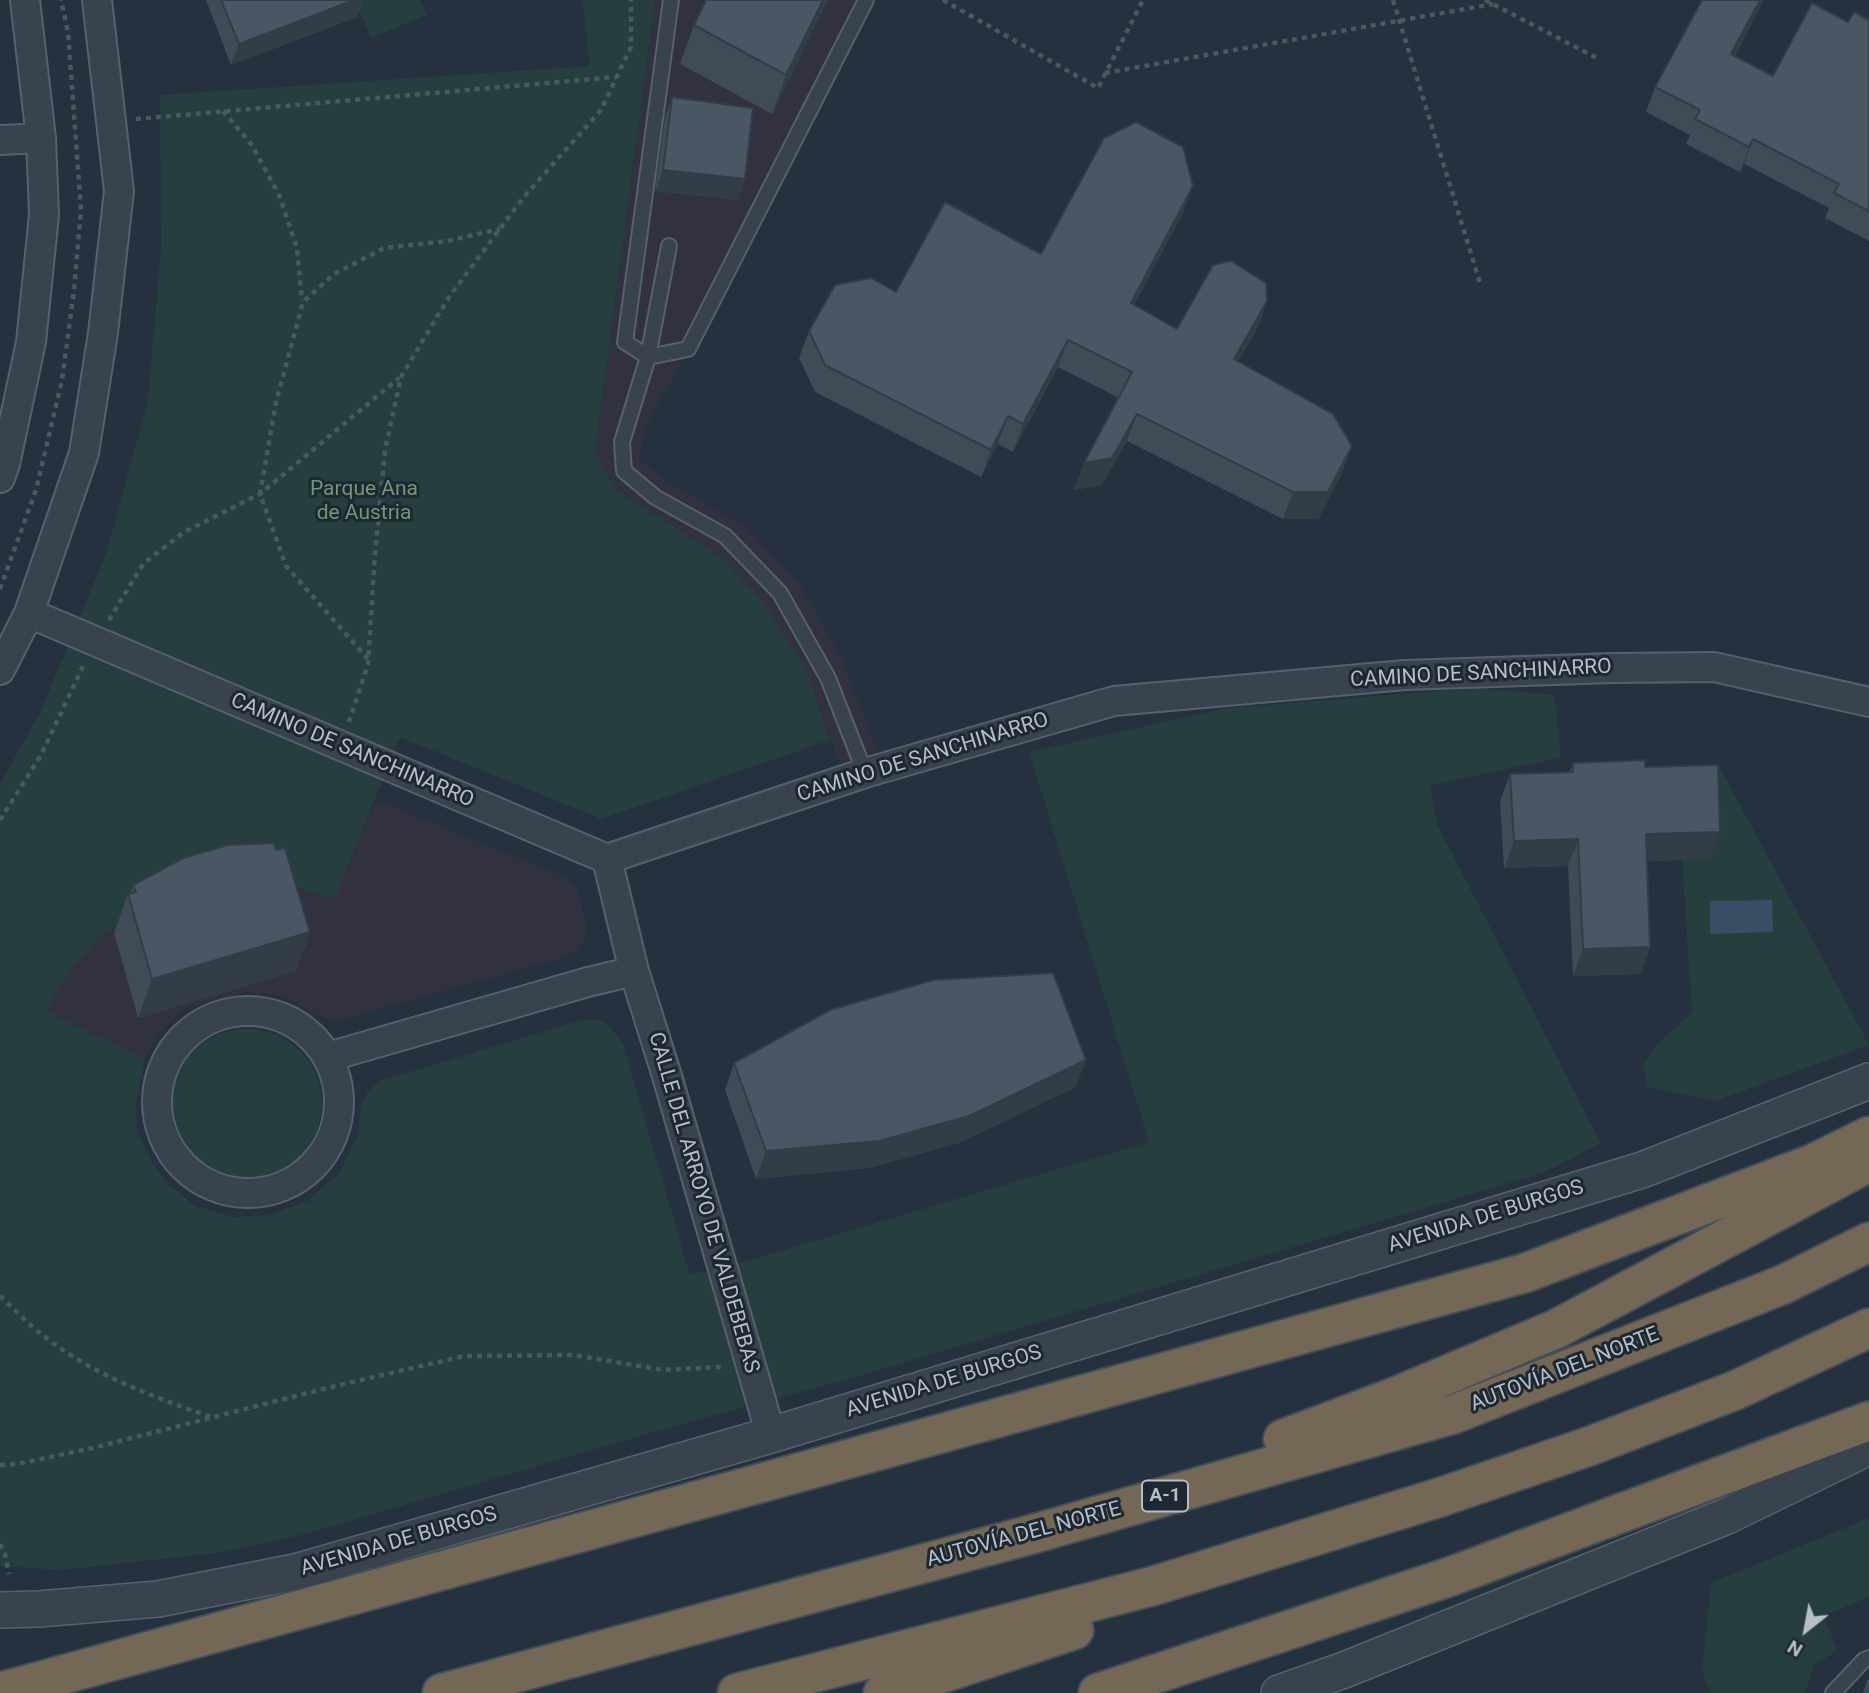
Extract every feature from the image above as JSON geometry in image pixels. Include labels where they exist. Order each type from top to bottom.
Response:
[{"type":"highway","points":[[0,1692],[1525,1273],[1812,1164],[1869,1136]]},
{"type":"highway","points":[[1033,1534],[1392,1398],[1556,1329],[1869,1162]]},
{"type":"highway","name":"AUTOVÍA DEL NORTE","points":[[442,1693],[1033,1534],[1454,1413],[1782,1285],[1869,1242]]},
{"type":"highway","points":[[737,1693],[1153,1586],[1441,1497],[1590,1446],[1736,1390],[1869,1328]]},
{"type":"highway","points":[[1098,1693],[1449,1577],[1869,1421]]},
{"type":"highway","points":[[883,1693],[1084,1627],[1153,1586]]},
{"type":"street","points":[[0,478],[31,342],[44,215],[41,138],[25,0]]},
{"type":"street","points":[[0,670],[29,613],[84,453],[103,333],[118,191],[97,0]]},
{"type":"street","points":[[0,139],[41,138]]},
{"type":"street","name":"CAMINO DE SANCHINARRO","points":[[29,613],[607,859],[865,773],[1114,701],[1405,676],[1714,667],[1869,702]]},
{"type":"street","name":"CALLE DEL ARROYO DE VALDEBEBAS","points":[[607,859],[634,971],[771,1434]]},
{"type":"street","points":[[327,1058],[634,971]]},
{"type":"street","points":[[250,1011],[281,1017],[308,1033],[327,1058],[337,1085],[339,1113],[331,1142],[314,1165],[291,1183],[264,1192],[234,1193],[207,1184],[184,1167],[166,1143],[157,1114],[158,1082],[170,1053],[191,1030],[219,1015],[250,1011]]},
{"type":"street","name":"AVENIDA DE BURGOS","points":[[0,1609],[39,1609],[158,1599],[295,1572],[771,1434],[1642,1170],[1869,1081]]},
{"type":"street","points":[[1279,1693],[1344,1670],[1727,1516],[1869,1447]]},
{"type":"lane","points":[[671,0],[625,342],[648,357],[688,349],[866,0]]},
{"type":"lane","points":[[669,246],[648,357],[622,442],[624,471],[655,497],[725,536],[780,593],[828,678],[865,773]]},
{"type":"lane","points":[[1833,1693],[1869,1658]]},
{"type":"path","points":[[0,820],[40,755],[95,641],[143,564],[184,532],[260,494],[401,376],[449,297],[523,198],[601,110],[631,47],[632,0]]},
{"type":"path","points":[[943,0],[1098,88],[1143,0]]},
{"type":"path","points":[[1393,0],[1480,283]]},
{"type":"path","points":[[1485,0],[1597,58]]},
{"type":"path","points":[[1105,73],[1493,4]]},
{"type":"path","points":[[31,36],[100,29]]},
{"type":"path","points":[[111,121],[617,77]]},
{"type":"path","points":[[223,111],[252,145],[279,195],[297,248],[303,302],[276,402],[260,494],[286,566],[369,660]]},
{"type":"path","points":[[303,302],[334,274],[384,247],[447,241],[500,229]]},
{"type":"path","points":[[341,746],[369,660],[385,450],[401,376]]},
{"type":"path","points":[[0,1296],[40,1334],[92,1368],[151,1396],[212,1417]]},
{"type":"path","points":[[0,1465],[93,1448],[464,1356],[574,1355],[663,1370],[751,1366]]},
{"type":"path","points":[[0,1545],[5,1554],[9,1574]]},
{"type":"shaded area","points":[[655,0],[873,0],[644,432],[639,459],[666,482],[747,527],[801,586],[841,655],[877,751],[839,764],[807,670],[641,509],[614,490],[595,451]]},
{"type":"shaded area","points":[[376,800],[566,877],[577,889],[587,927],[584,940],[576,951],[565,957],[338,1021],[317,1016],[284,996],[246,992],[183,1009],[158,1036],[145,1058],[46,1011],[74,965],[101,936],[131,917],[296,887],[335,899]]},
{"type":"green space","points":[[355,0],[420,0],[427,15],[371,38]]},
{"type":"green space","name":"Parque Ana de Austria","points":[[582,0],[655,0],[595,451],[615,490],[719,555],[760,598],[807,670],[830,740],[601,819],[400,737],[335,899],[293,886],[131,917],[101,936],[74,965],[46,1011],[145,1058],[136,1103],[137,1132],[152,1162],[169,1185],[196,1206],[234,1217],[270,1215],[309,1200],[340,1172],[358,1135],[361,1106],[368,1091],[380,1081],[581,1020],[602,1021],[623,1044],[690,1275],[754,1259],[1149,1142],[1029,752],[1227,708],[1478,688],[1555,695],[1561,758],[1430,785],[1438,826],[1601,1143],[1543,1173],[845,1380],[647,1434],[302,1535],[217,1553],[61,1570],[0,1566],[0,784],[40,713],[106,554],[148,400],[161,247],[160,95],[590,66]]},
{"type":"green space","points":[[1717,762],[1869,1045],[1715,1101],[1647,1087],[1643,1064],[1657,1045],[1692,1012],[1682,860],[1710,859],[1708,792]]},
{"type":"green space","points":[[247,1029],[276,1035],[300,1051],[316,1075],[322,1104],[316,1133],[300,1157],[276,1173],[247,1179],[218,1173],[194,1157],[178,1133],[172,1104],[178,1075],[194,1051],[218,1035]]},
{"type":"green space","points":[[1869,1518],[1869,1597],[1823,1616],[1838,1650],[1814,1665],[1805,1693],[1711,1693],[1702,1672],[1711,1583]]},
{"type":"water","points":[[1772,900],[1773,932],[1710,934],[1710,901]]},
{"type":"building","points":[[221,0],[354,0],[239,44]]},
{"type":"building","points":[[706,0],[823,0],[786,75],[694,25]]},
{"type":"building","points":[[1702,0],[1760,0],[1731,54],[1773,76],[1812,3],[1848,22],[1854,12],[1869,20],[1869,211],[1834,193],[1839,184],[1753,139],[1749,147],[1695,119],[1700,110],[1655,87]]},
{"type":"building","points":[[672,97],[753,108],[745,179],[663,170]]},
{"type":"building","points":[[1136,122],[1183,147],[1193,186],[1131,303],[1177,329],[1213,265],[1231,261],[1266,283],[1267,301],[1234,359],[1333,414],[1352,446],[1328,492],[1293,492],[1137,414],[1112,458],[1084,463],[1132,372],[1068,340],[1023,424],[1008,416],[991,450],[825,365],[809,331],[835,285],[871,278],[896,292],[945,202],[1041,254],[1104,138]]},
{"type":"building","points":[[1645,760],[1645,767],[1718,765],[1720,832],[1646,834],[1650,947],[1583,949],[1578,839],[1514,841],[1510,774],[1573,772],[1573,763]]},
{"type":"building","points":[[274,843],[276,850],[285,848],[310,932],[152,979],[128,894],[136,892],[133,885],[183,858],[228,845]]},
{"type":"building","points":[[1053,973],[1086,1060],[969,1116],[879,1141],[766,1151],[734,1063],[830,1010],[933,980]]}]
